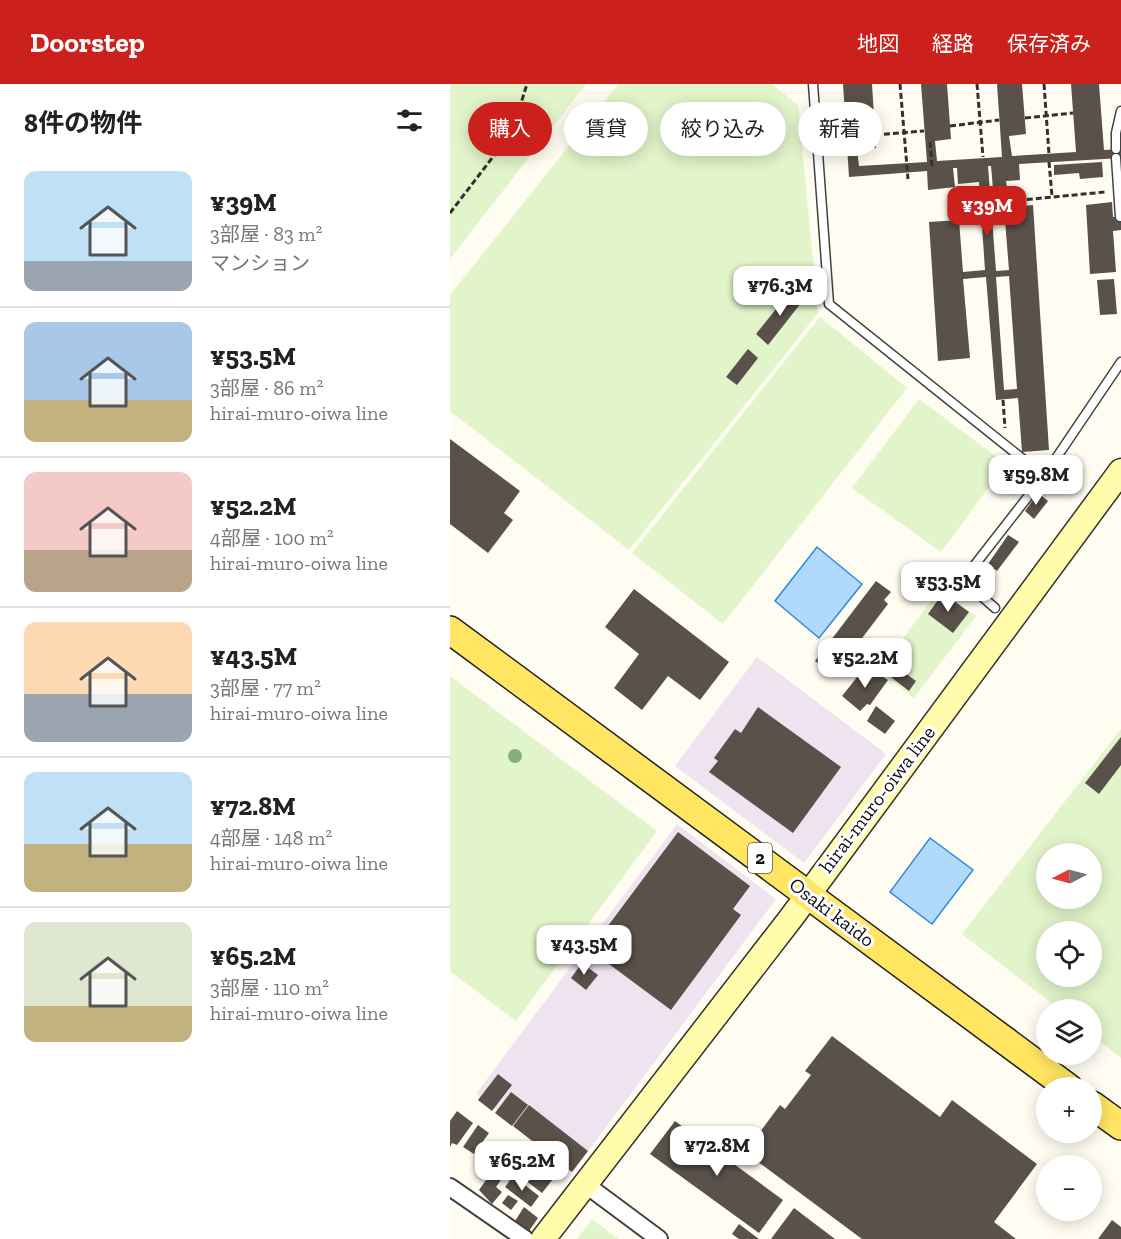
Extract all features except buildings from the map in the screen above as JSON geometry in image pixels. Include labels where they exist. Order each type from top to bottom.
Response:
[{"type":"main road","name":"hirai-muro-oiwa line","points":[[543,1239],[807,893],[1121,471]]},
{"type":"main road","name":"Osaki kaido","points":[[450,630],[1054,1077]]},
{"type":"main road","points":[[1102,1112],[1121,1126]]},
{"type":"street","points":[[585,1184],[659,1239]]},
{"type":"street","points":[[450,1187],[525,1239]]},
{"type":"lane","points":[[813,84],[829,304],[1044,476]]},
{"type":"lane","points":[[1120,217],[1116,153],[1121,111]]},
{"type":"lane","points":[[995,608],[963,580],[1044,476],[1121,362]]},
{"type":"path","points":[[450,213],[512,132],[527,84]]},
{"type":"path","points":[[900,84],[908,179]]},
{"type":"path","points":[[977,84],[983,157]]},
{"type":"path","points":[[1044,84],[1049,154]]},
{"type":"path","points":[[1025,118],[1073,113]]},
{"type":"path","points":[[950,126],[999,120]]},
{"type":"path","points":[[882,135],[924,130]]},
{"type":"path","points":[[930,142],[932,166]]},
{"type":"path","points":[[1049,162],[1052,197]]},
{"type":"path","points":[[991,203],[1119,190]]},
{"type":"path","points":[[1003,400],[1007,446]]},
{"type":"shaded area","points":[[757,657],[886,754],[804,863],[675,766]]},
{"type":"shaded area","points":[[677,824],[776,899],[574,1170],[476,1094]]},
{"type":"green space","points":[[450,84],[586,84],[572,102],[564,102],[564,112],[552,128],[552,102],[468,102],[468,156],[530,156],[450,259]]},
{"type":"green space","points":[[618,84],[772,84],[798,105],[798,156],[803,156],[818,313],[629,550],[450,411],[450,295],[564,152],[564,156],[648,156],[648,102],[604,102]]},
{"type":"green space","points":[[820,317],[907,388],[723,624],[632,553]]},
{"type":"green space","points":[[919,399],[1006,464],[941,552],[852,488]]},
{"type":"green space","points":[[939,590],[976,616],[914,698],[879,671]]},
{"type":"green space","points":[[450,676],[657,831],[516,1021],[450,971]]},
{"type":"green space","points":[[1121,729],[1121,1058],[1102,1043],[1102,999],[1046,999],[962,934]]},
{"type":"green space","points":[[592,1219],[618,1239],[577,1239]]},
{"type":"water","points":[[817,547],[862,584],[819,638],[775,601]]},
{"type":"water","points":[[930,838],[973,870],[932,924],[890,892]]}]
